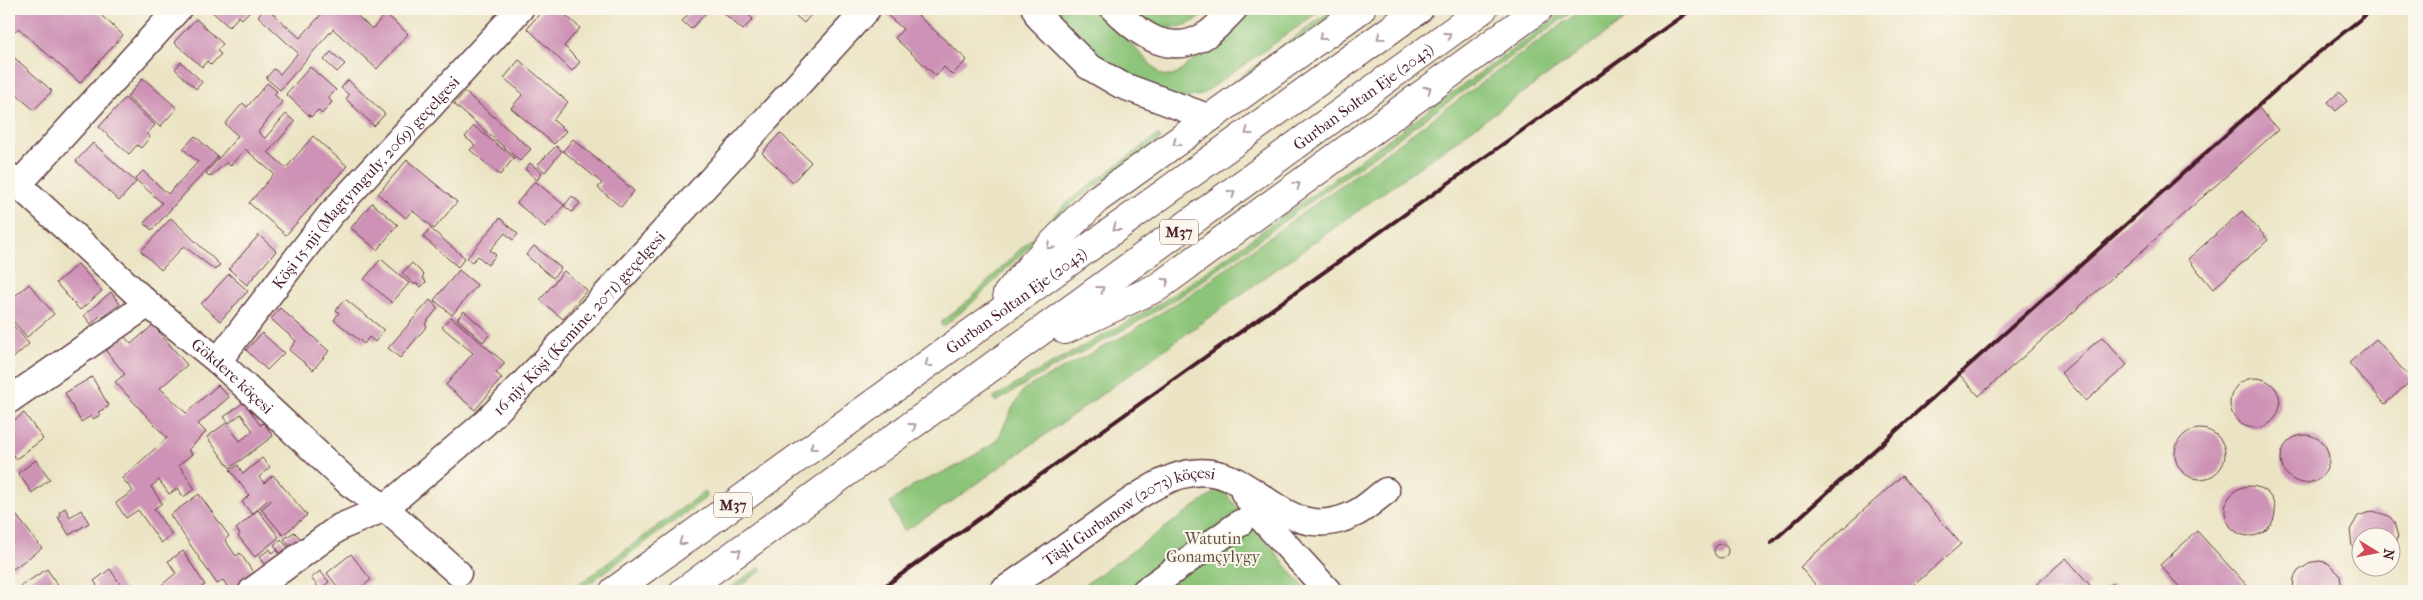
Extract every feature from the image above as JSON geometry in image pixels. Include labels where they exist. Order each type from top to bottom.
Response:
[{"type":"highway","points":[[981,326],[1035,261],[1096,200],[1361,9]]},
{"type":"highway","name":"Gurban Soltan Eje (2043)","points":[[614,591],[1419,9]]},
{"type":"highway","name":"Gurban Soltan Eje (2043)","points":[[684,591],[1012,354],[1483,9]]},
{"type":"highway","points":[[1012,354],[1158,287],[1539,9]]},
{"type":"street","points":[[13,181],[178,9]]},
{"type":"street","name":"Köşi 15-nji (Magtymguly, 2069) geçelgesi","points":[[218,361],[330,215],[520,9]]},
{"type":"street","name":"16-njy Köşi (Kemine, 2071) geçelgesi","points":[[252,591],[340,527],[385,508],[485,423],[541,365],[867,9]]},
{"type":"street","points":[[1035,9],[1039,17],[1088,66],[1121,85],[1210,118]]},
{"type":"street","points":[[1114,9],[1134,29],[1149,39],[1172,44],[1192,42],[1209,33],[1234,9]]},
{"type":"street","name":"Gökdere köçesi","points":[[13,181],[148,304],[218,361],[349,483],[385,508],[458,573]]},
{"type":"street","points":[[9,400],[148,304]]},
{"type":"street","name":"Täşli Gurbanow (2073) köçesi","points":[[1003,591],[1133,499],[1171,479],[1190,473],[1206,472],[1234,479],[1290,516],[1313,523],[1335,521],[1356,513],[1386,491]]},
{"type":"street","points":[[1234,479],[1263,520],[1328,591]]},
{"type":"street","points":[[1146,591],[1240,523]]},
{"type":"green space","points":[[1041,9],[1098,9],[1160,74],[1173,76],[1180,72],[1249,9],[1323,9],[1201,95],[1173,100],[1139,93]]},
{"type":"green space","points":[[1132,9],[1171,15],[1200,9],[1205,9],[1208,12],[1186,25],[1162,28],[1146,23]]},
{"type":"green space","points":[[1333,9],[1341,9],[1235,85],[1233,82]]},
{"type":"green space","points":[[1568,9],[1576,9],[1191,289],[1143,319],[1044,373],[996,402],[994,398],[1018,383],[1140,315],[1188,285]]},
{"type":"green space","points":[[1583,9],[1640,9],[954,500],[904,531],[890,503],[912,486],[957,466],[997,441],[1024,389],[1129,333],[1194,292]]},
{"type":"green space","points":[[1158,135],[1161,139],[1072,204],[973,302],[943,327],[940,323],[970,299],[1070,200]]},
{"type":"green space","name":"Watutin Gonamçylygy","points":[[1221,488],[1307,591],[1076,591]]},
{"type":"green space","points":[[705,491],[708,496],[579,591],[570,591]]},
{"type":"green space","points":[[760,567],[762,570],[733,591],[725,591]]},
{"type":"building","points":[[9,9],[94,9],[123,35],[80,83],[18,28],[9,39]]},
{"type":"building","points":[[209,9],[251,10],[242,19],[239,16],[229,27]]},
{"type":"building","points":[[265,9],[268,9],[300,38],[326,9],[352,9],[372,29],[386,14],[408,34],[377,69],[333,29],[280,90],[266,78],[274,69],[280,74],[298,53],[258,16]]},
{"type":"building","points":[[544,9],[559,9],[580,28],[564,46],[580,62],[572,71],[527,28]]},
{"type":"building","points":[[693,9],[702,9],[706,13],[691,29],[682,21]]},
{"type":"building","points":[[719,9],[741,9],[753,19],[743,30]]},
{"type":"building","points":[[788,9],[816,9],[804,23]]},
{"type":"building","points":[[891,9],[911,9],[967,60],[952,75],[944,67],[936,76],[895,38],[903,29],[886,14]]},
{"type":"building","points":[[196,19],[223,44],[217,51],[221,54],[211,65],[207,61],[202,67],[174,42]]},
{"type":"building","points":[[331,52],[345,64],[337,72],[324,60]]},
{"type":"building","points":[[9,53],[52,91],[34,110],[9,88]]},
{"type":"building","points":[[519,60],[568,102],[553,120],[566,131],[554,144],[511,108],[523,94],[504,78]]},
{"type":"building","points":[[181,62],[202,82],[196,89],[175,69]]},
{"type":"building","points":[[310,67],[336,90],[328,98],[332,102],[322,114],[318,110],[311,117],[286,94]]},
{"type":"building","points":[[143,78],[177,108],[160,127],[127,97]]},
{"type":"building","points":[[348,80],[385,114],[374,126],[346,99],[349,95],[341,88]]},
{"type":"building","points":[[267,83],[277,91],[274,94],[282,102],[258,132],[265,138],[286,114],[295,122],[268,152],[286,168],[313,136],[347,166],[286,235],[249,203],[274,174],[245,149],[230,166],[227,162],[210,177],[206,173],[238,136],[225,124],[243,103],[247,107]]},
{"type":"building","points":[[465,92],[531,149],[520,161],[454,104]]},
{"type":"building","points":[[2339,92],[2347,101],[2336,111],[2328,102]]},
{"type":"building","points":[[125,98],[155,125],[147,134],[150,137],[141,148],[137,145],[129,154],[99,127]]},
{"type":"building","points":[[2257,106],[2278,130],[1979,396],[1958,373]]},
{"type":"building","points":[[474,126],[514,158],[500,175],[470,150],[475,145],[465,137]]},
{"type":"building","points":[[780,133],[811,162],[793,182],[762,153]]},
{"type":"building","points":[[195,136],[218,157],[152,230],[144,223],[162,203],[135,179],[143,171],[168,194],[198,162],[183,149]]},
{"type":"building","points":[[573,139],[634,191],[621,207],[598,188],[602,183],[563,151]]},
{"type":"building","points":[[93,143],[136,182],[119,201],[76,161]]},
{"type":"building","points":[[556,146],[562,151],[545,172],[537,165]]},
{"type":"building","points":[[407,160],[457,202],[434,229],[412,210],[406,218],[378,194]]},
{"type":"building","points":[[530,163],[542,173],[537,180],[525,169]]},
{"type":"building","points":[[535,181],[564,205],[545,227],[517,203]]},
{"type":"building","points":[[572,196],[580,203],[572,212],[564,206]]},
{"type":"building","points":[[372,203],[398,225],[377,250],[351,228]]},
{"type":"building","points":[[2242,211],[2268,240],[2213,289],[2188,259]]},
{"type":"building","points":[[171,218],[220,265],[215,270],[184,246],[161,270],[141,251]]},
{"type":"building","points":[[500,218],[518,234],[513,240],[505,233],[490,250],[496,255],[488,265],[478,256],[472,262],[467,258]]},
{"type":"building","points":[[430,228],[465,258],[458,267],[423,237]]},
{"type":"building","points":[[259,235],[276,251],[247,285],[229,269]]},
{"type":"building","points":[[534,246],[561,268],[553,278],[526,255]]},
{"type":"building","points":[[381,259],[409,283],[392,303],[364,279]]},
{"type":"building","points":[[412,263],[424,275],[422,277],[426,282],[421,287],[416,283],[415,285],[402,273]]},
{"type":"building","points":[[78,264],[102,291],[80,310],[56,283]]},
{"type":"building","points":[[459,270],[477,285],[452,315],[434,300]]},
{"type":"building","points":[[564,271],[587,290],[563,319],[540,300]]},
{"type":"building","points":[[229,274],[248,291],[220,321],[201,304]]},
{"type":"building","points":[[29,284],[54,314],[27,337],[9,317],[9,301]]},
{"type":"building","points":[[111,292],[120,304],[103,317],[101,315],[91,324],[84,315]]},
{"type":"building","points":[[345,299],[384,330],[375,342],[369,337],[364,344],[334,320],[339,313],[336,310]]},
{"type":"building","points":[[430,300],[438,308],[425,324],[427,326],[400,358],[388,348]]},
{"type":"building","points":[[280,308],[329,351],[313,370],[289,350],[296,341],[271,319]]},
{"type":"building","points":[[464,311],[490,334],[483,342],[457,319]]},
{"type":"building","points":[[451,317],[505,363],[496,373],[502,378],[475,410],[446,385],[473,353],[442,327]]},
{"type":"building","points":[[9,320],[29,344],[9,362]]},
{"type":"building","points":[[153,325],[187,365],[160,388],[186,413],[218,385],[229,397],[198,424],[206,432],[188,450],[192,454],[179,465],[195,489],[183,497],[178,488],[169,494],[159,480],[151,487],[162,503],[154,509],[172,535],[161,543],[138,510],[126,518],[116,503],[133,491],[122,478],[167,438],[115,382],[125,374],[106,351],[124,336],[131,344]]},
{"type":"building","points":[[262,333],[284,353],[267,370],[246,350]]},
{"type":"building","points":[[2102,337],[2127,365],[2086,401],[2061,373]]},
{"type":"building","points":[[2376,339],[2412,380],[2385,404],[2349,363]]},
{"type":"building","points":[[92,377],[109,406],[98,412],[100,415],[93,419],[91,416],[81,422],[65,393]]},
{"type":"building","points":[[2255,378],[2265,380],[2273,385],[2278,393],[2280,403],[2278,413],[2273,421],[2265,426],[2255,428],[2245,426],[2237,421],[2232,413],[2230,403],[2232,393],[2237,385],[2245,380]]},
{"type":"building","points":[[244,402],[260,425],[264,423],[273,436],[230,468],[207,437],[226,423],[240,441],[253,431],[241,414],[229,423],[224,417]]},
{"type":"building","points":[[24,413],[43,439],[16,459],[9,450],[9,424]]},
{"type":"building","points":[[2195,429],[2205,429],[2218,436],[2225,449],[2225,459],[2218,472],[2205,479],[2195,479],[2186,475],[2179,468],[2175,459],[2175,449],[2179,440],[2186,433]]},
{"type":"building","points":[[2300,435],[2310,435],[2319,439],[2325,445],[2328,450],[2328,468],[2319,479],[2310,483],[2300,483],[2291,479],[2285,473],[2281,464],[2281,454],[2285,445],[2291,439]]},
{"type":"building","points":[[262,458],[270,467],[259,477],[264,483],[273,475],[307,515],[283,535],[261,509],[271,501],[269,499],[252,514],[242,502],[249,495],[230,470],[238,465],[243,474]]},
{"type":"building","points":[[36,460],[50,479],[32,493],[18,473]]},
{"type":"building","points":[[1902,476],[1961,544],[1907,591],[1821,591],[1800,567]]},
{"type":"building","points":[[2250,486],[2264,490],[2271,497],[2275,511],[2271,525],[2264,532],[2250,536],[2236,532],[2229,525],[2225,511],[2229,497],[2236,490]]},
{"type":"building","points":[[199,494],[229,536],[225,540],[236,556],[240,553],[255,575],[232,591],[225,591],[223,589],[227,586],[223,580],[217,584],[170,515]]},
{"type":"building","points":[[9,506],[42,548],[13,569],[9,564]]},
{"type":"building","points":[[65,508],[70,517],[81,510],[89,523],[69,535],[58,517],[61,516],[59,512]]},
{"type":"building","points":[[258,510],[279,537],[255,557],[238,536],[240,534],[236,529]]},
{"type":"building","points":[[2373,511],[2389,516],[2396,528],[2351,528],[2358,516]]},
{"type":"building","points":[[2197,531],[2252,591],[2183,591],[2160,565]]},
{"type":"building","points":[[294,532],[302,540],[291,548],[284,539]]},
{"type":"building","points":[[281,539],[289,549],[282,555],[274,545]]},
{"type":"building","points":[[1718,544],[1724,544],[1728,551],[1724,558],[1718,558],[1714,554],[1714,548]]},
{"type":"building","points":[[270,549],[272,553],[277,550],[281,556],[266,567],[259,557]]},
{"type":"building","points":[[183,551],[205,585],[195,591],[160,591],[158,588],[176,573],[168,561]]},
{"type":"building","points":[[351,554],[371,580],[356,591],[341,591],[327,573]]},
{"type":"building","points":[[2066,558],[2090,585],[2083,591],[2029,591]]},
{"type":"building","points":[[2312,562],[2328,563],[2340,575],[2342,591],[2293,591],[2294,578],[2298,571]]},
{"type":"building","points":[[47,569],[61,590],[24,591],[21,586]]},
{"type":"building","points":[[110,569],[125,591],[91,591],[97,585],[94,581]]},
{"type":"building","points":[[320,571],[329,582],[320,589],[311,578]]},
{"type":"building","points":[[2112,583],[2119,591],[2103,591]]},
{"type":"railway","points":[[878,591],[1692,9]]},
{"type":"railway","points":[[1771,543],[2307,62],[2373,9]]}]
